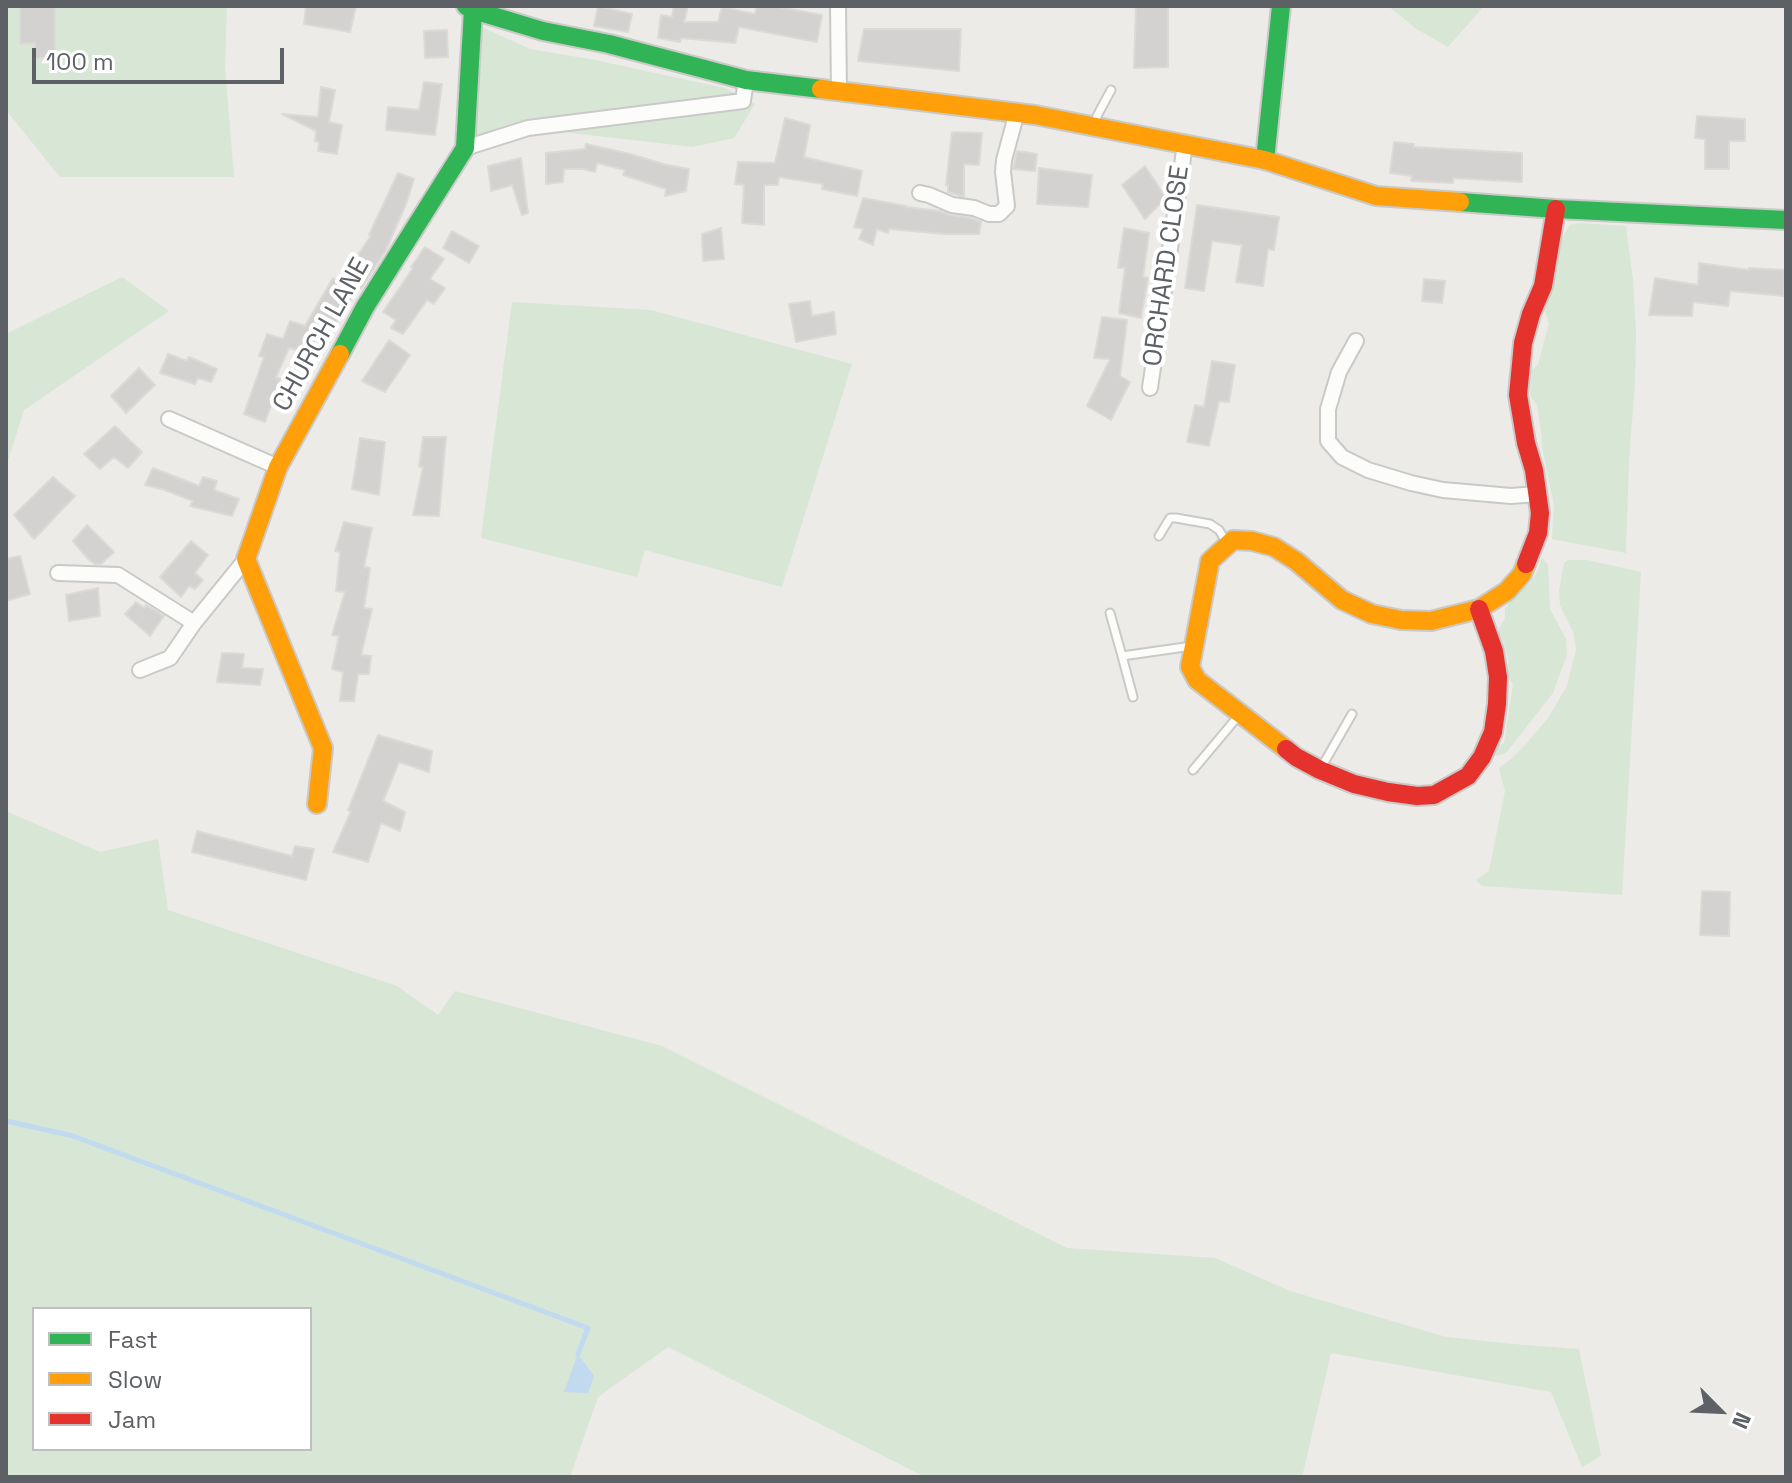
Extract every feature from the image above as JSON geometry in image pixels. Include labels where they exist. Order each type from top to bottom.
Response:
[{"type":"street","points":[[838,6],[839,92]]},
{"type":"street","points":[[1265,160],[1281,6]]},
{"type":"street","points":[[470,8],[543,31],[609,44],[746,80],[1017,112],[1095,126],[1265,160],[1376,196],[1556,209],[1786,220]]},
{"type":"street","name":"CHURCH LANE","points":[[140,670],[170,658],[246,559],[278,467],[365,307],[465,148],[470,8]]},
{"type":"street","points":[[465,148],[528,128],[743,101],[746,80]]},
{"type":"street","points":[[920,193],[952,205],[999,214],[1007,206],[1004,160],[1017,112]]},
{"type":"street","name":"ORCHARD CLOSE","points":[[1150,388],[1185,144]]},
{"type":"street","points":[[1479,609],[1494,651],[1498,677],[1493,732],[1482,757],[1468,776],[1434,795],[1388,792],[1354,784],[1320,770],[1296,757],[1210,691],[1197,680],[1190,667],[1210,561],[1233,540],[1274,547],[1296,561],[1342,600],[1372,614],[1401,620],[1431,621],[1479,609],[1507,591],[1522,574],[1538,533],[1540,513],[1518,395],[1523,343],[1543,286],[1556,209]]},
{"type":"street","points":[[1356,341],[1339,372],[1328,409],[1328,441],[1342,457],[1368,470],[1443,490],[1511,496],[1537,494]]},
{"type":"street","points":[[169,419],[278,467]]},
{"type":"street","points":[[246,559],[323,748],[317,804]]},
{"type":"street","points":[[58,573],[118,575],[194,623]]},
{"type":"lane","points":[[1095,126],[1111,90]]},
{"type":"lane","points":[[1159,536],[1170,518],[1197,520],[1219,530],[1228,545]]},
{"type":"lane","points":[[1110,613],[1133,697]]},
{"type":"lane","points":[[1122,656],[1194,646]]},
{"type":"lane","points":[[1193,770],[1241,712]]},
{"type":"lane","points":[[1320,770],[1352,714]]},
{"type":"green space","points":[[6,6],[227,6],[225,68],[234,177],[60,177],[6,110]]},
{"type":"green space","points":[[1388,6],[1484,6],[1448,47],[1415,28]]},
{"type":"green space","points":[[479,26],[530,49],[725,88],[755,104],[734,138],[693,147],[528,128],[465,148]]},
{"type":"green space","points":[[1570,225],[1626,226],[1636,334],[1626,553],[1552,539],[1554,505],[1537,405],[1530,396],[1531,371],[1538,365],[1549,323],[1545,311],[1557,271],[1561,239]]},
{"type":"green space","points":[[122,277],[169,311],[24,410],[6,467],[6,334]]},
{"type":"green space","points":[[512,302],[651,310],[852,364],[782,587],[645,550],[637,577],[481,538]]},
{"type":"green space","points":[[1542,557],[1548,565],[1550,609],[1566,639],[1567,655],[1553,693],[1506,753],[1495,756],[1498,746],[1504,743],[1513,684],[1508,677],[1508,659],[1498,631],[1505,618],[1505,609],[1530,583]]},
{"type":"green space","points":[[1568,560],[1587,560],[1641,572],[1622,895],[1482,886],[1476,880],[1489,871],[1505,791],[1499,768],[1527,743],[1548,718],[1567,686],[1576,650],[1574,634],[1560,605],[1559,591],[1564,563]]},
{"type":"green space","points":[[6,811],[100,852],[158,839],[168,910],[397,986],[438,1015],[455,991],[662,1046],[1067,1248],[1215,1258],[1290,1291],[1446,1337],[1579,1349],[1601,1456],[1582,1467],[1551,1392],[1331,1353],[1302,1477],[925,1477],[668,1347],[598,1397],[570,1477],[6,1477]]},
{"type":"water","points":[[578,1354],[594,1376],[588,1393],[564,1392]]},
{"type":"building","points":[[20,6],[55,6],[55,58],[35,58],[35,43],[20,44]]},
{"type":"building","points":[[306,6],[356,6],[350,32],[304,24]]},
{"type":"building","points":[[598,6],[632,14],[628,32],[594,26]]},
{"type":"building","points":[[674,6],[688,6],[684,22],[718,22],[722,7],[755,14],[757,6],[773,6],[822,15],[817,42],[739,27],[735,43],[681,38],[680,42],[658,38],[661,15],[672,17]]},
{"type":"building","points":[[1136,6],[1168,6],[1168,67],[1134,68]]},
{"type":"building","points":[[864,29],[961,29],[959,71],[858,61]]},
{"type":"building","points":[[447,30],[448,57],[425,58],[424,31]]},
{"type":"building","points":[[424,82],[442,84],[435,135],[386,130],[388,107],[419,110]]},
{"type":"building","points":[[321,87],[335,90],[329,122],[342,125],[337,154],[318,151],[316,131],[282,114],[318,117]]},
{"type":"building","points":[[1697,116],[1745,119],[1745,141],[1729,141],[1729,169],[1705,169],[1705,139],[1695,138]]},
{"type":"building","points":[[785,118],[810,125],[804,157],[862,171],[857,196],[822,189],[823,184],[779,177],[778,185],[764,185],[764,225],[742,223],[744,185],[735,184],[738,162],[775,163]]},
{"type":"building","points":[[952,132],[982,133],[979,165],[964,164],[964,197],[948,192],[946,185]]},
{"type":"building","points":[[1394,142],[1414,144],[1413,147],[1522,153],[1522,182],[1453,178],[1453,183],[1411,181],[1412,176],[1390,173]]},
{"type":"building","points":[[586,144],[689,169],[686,191],[665,196],[666,189],[623,175],[625,170],[597,163],[595,172],[564,169],[563,182],[546,184],[546,153],[585,149]]},
{"type":"building","points":[[1017,151],[1037,154],[1035,171],[1013,169]]},
{"type":"building","points":[[521,158],[528,213],[522,215],[512,185],[491,191],[488,166]]},
{"type":"building","points":[[1145,166],[1166,198],[1145,219],[1122,185]]},
{"type":"building","points":[[1039,168],[1092,175],[1088,207],[1037,204]]},
{"type":"building","points":[[398,173],[414,179],[386,250],[333,327],[323,321],[309,353],[289,348],[276,377],[281,379],[265,422],[244,414],[264,357],[259,356],[267,334],[283,339],[290,321],[305,326],[333,278],[339,282],[371,236]]},
{"type":"building","points":[[863,198],[971,218],[981,222],[979,234],[889,229],[888,233],[877,229],[873,245],[859,239],[863,229],[854,227]]},
{"type":"building","points":[[1197,205],[1279,217],[1274,250],[1268,249],[1263,286],[1236,282],[1242,245],[1212,241],[1204,291],[1185,288]]},
{"type":"building","points":[[721,228],[724,259],[703,261],[702,234]]},
{"type":"building","points":[[1124,228],[1149,233],[1143,277],[1148,278],[1141,318],[1119,313],[1125,268],[1118,268]]},
{"type":"building","points":[[452,231],[479,246],[469,263],[443,248]]},
{"type":"building","points":[[425,247],[444,259],[430,279],[445,288],[434,304],[427,300],[403,334],[391,328],[396,320],[383,312]]},
{"type":"building","points":[[1699,263],[1749,270],[1785,270],[1784,296],[1730,291],[1728,306],[1693,302],[1692,316],[1649,315],[1655,278],[1698,285]]},
{"type":"building","points":[[1424,279],[1445,281],[1442,303],[1422,301]]},
{"type":"building","points":[[810,301],[812,316],[834,312],[836,334],[796,342],[789,304]]},
{"type":"building","points":[[1102,317],[1127,320],[1120,376],[1130,382],[1111,420],[1087,406],[1110,359],[1094,358]]},
{"type":"building","points":[[389,340],[410,355],[385,392],[362,381]]},
{"type":"building","points":[[168,354],[187,361],[189,357],[217,369],[211,382],[198,378],[195,384],[160,373]]},
{"type":"building","points":[[1212,361],[1235,365],[1229,402],[1219,401],[1209,446],[1187,442],[1195,405],[1204,407]]},
{"type":"building","points":[[139,368],[155,385],[126,413],[111,396]]},
{"type":"building","points":[[115,426],[142,452],[128,468],[114,457],[100,469],[84,454]]},
{"type":"building","points":[[423,437],[446,437],[439,516],[413,515],[423,467],[419,467]]},
{"type":"building","points":[[360,438],[385,442],[379,495],[352,489]]},
{"type":"building","points":[[153,468],[199,486],[203,477],[217,481],[214,490],[239,499],[232,516],[190,506],[193,501],[145,485]]},
{"type":"building","points":[[53,477],[75,496],[34,539],[14,515]]},
{"type":"building","points":[[344,522],[372,528],[364,567],[370,568],[364,608],[372,609],[361,655],[371,656],[369,674],[358,674],[354,701],[340,701],[343,672],[332,669],[339,636],[332,635],[345,592],[336,591],[340,552],[335,551]]},
{"type":"building","points":[[87,525],[114,552],[101,564],[88,559],[73,541]]},
{"type":"building","points":[[191,541],[208,555],[195,573],[203,580],[195,589],[189,586],[181,597],[160,577]]},
{"type":"building","points":[[20,556],[30,594],[6,601],[6,559]]},
{"type":"building","points":[[98,588],[100,616],[69,621],[66,595]]},
{"type":"building","points":[[136,602],[164,616],[150,636],[125,614]]},
{"type":"building","points":[[222,653],[244,654],[242,668],[263,669],[260,685],[217,682]]},
{"type":"building","points":[[378,735],[432,751],[429,772],[399,762],[383,801],[405,812],[400,831],[381,823],[368,862],[333,852]]},
{"type":"building","points":[[197,831],[292,856],[295,846],[314,849],[306,880],[192,852]]},
{"type":"building","points":[[1702,891],[1730,892],[1729,936],[1700,935]]},
{"type":"waterway","points":[[6,1121],[73,1136],[588,1328],[578,1354]]},
{"type":"traffic: fast","points":[[466,6],[543,31],[609,44],[746,80],[821,89]]},
{"type":"traffic: fast","points":[[1265,160],[1281,6]]},
{"type":"traffic: fast","points":[[340,354],[365,307],[465,148],[473,10]]},
{"type":"traffic: fast","points":[[1460,202],[1786,220]]},
{"type":"traffic: slow","points":[[821,89],[1035,115],[1265,160],[1376,196],[1460,202]]},
{"type":"traffic: slow","points":[[317,804],[323,748],[246,559],[278,467],[340,354]]},
{"type":"traffic: slow","points":[[1286,749],[1197,680],[1190,667],[1210,561],[1233,540],[1274,547],[1296,561],[1342,600],[1372,614],[1401,620],[1431,621],[1479,609],[1507,591],[1522,574],[1526,564]]},
{"type":"traffic: jam","points":[[1526,564],[1538,533],[1540,513],[1518,395],[1523,343],[1543,286],[1556,209]]},
{"type":"traffic: jam","points":[[1286,749],[1320,770],[1354,784],[1388,792],[1434,795],[1468,776],[1482,757],[1493,732],[1497,704],[1498,677],[1494,651],[1479,609]]}]
